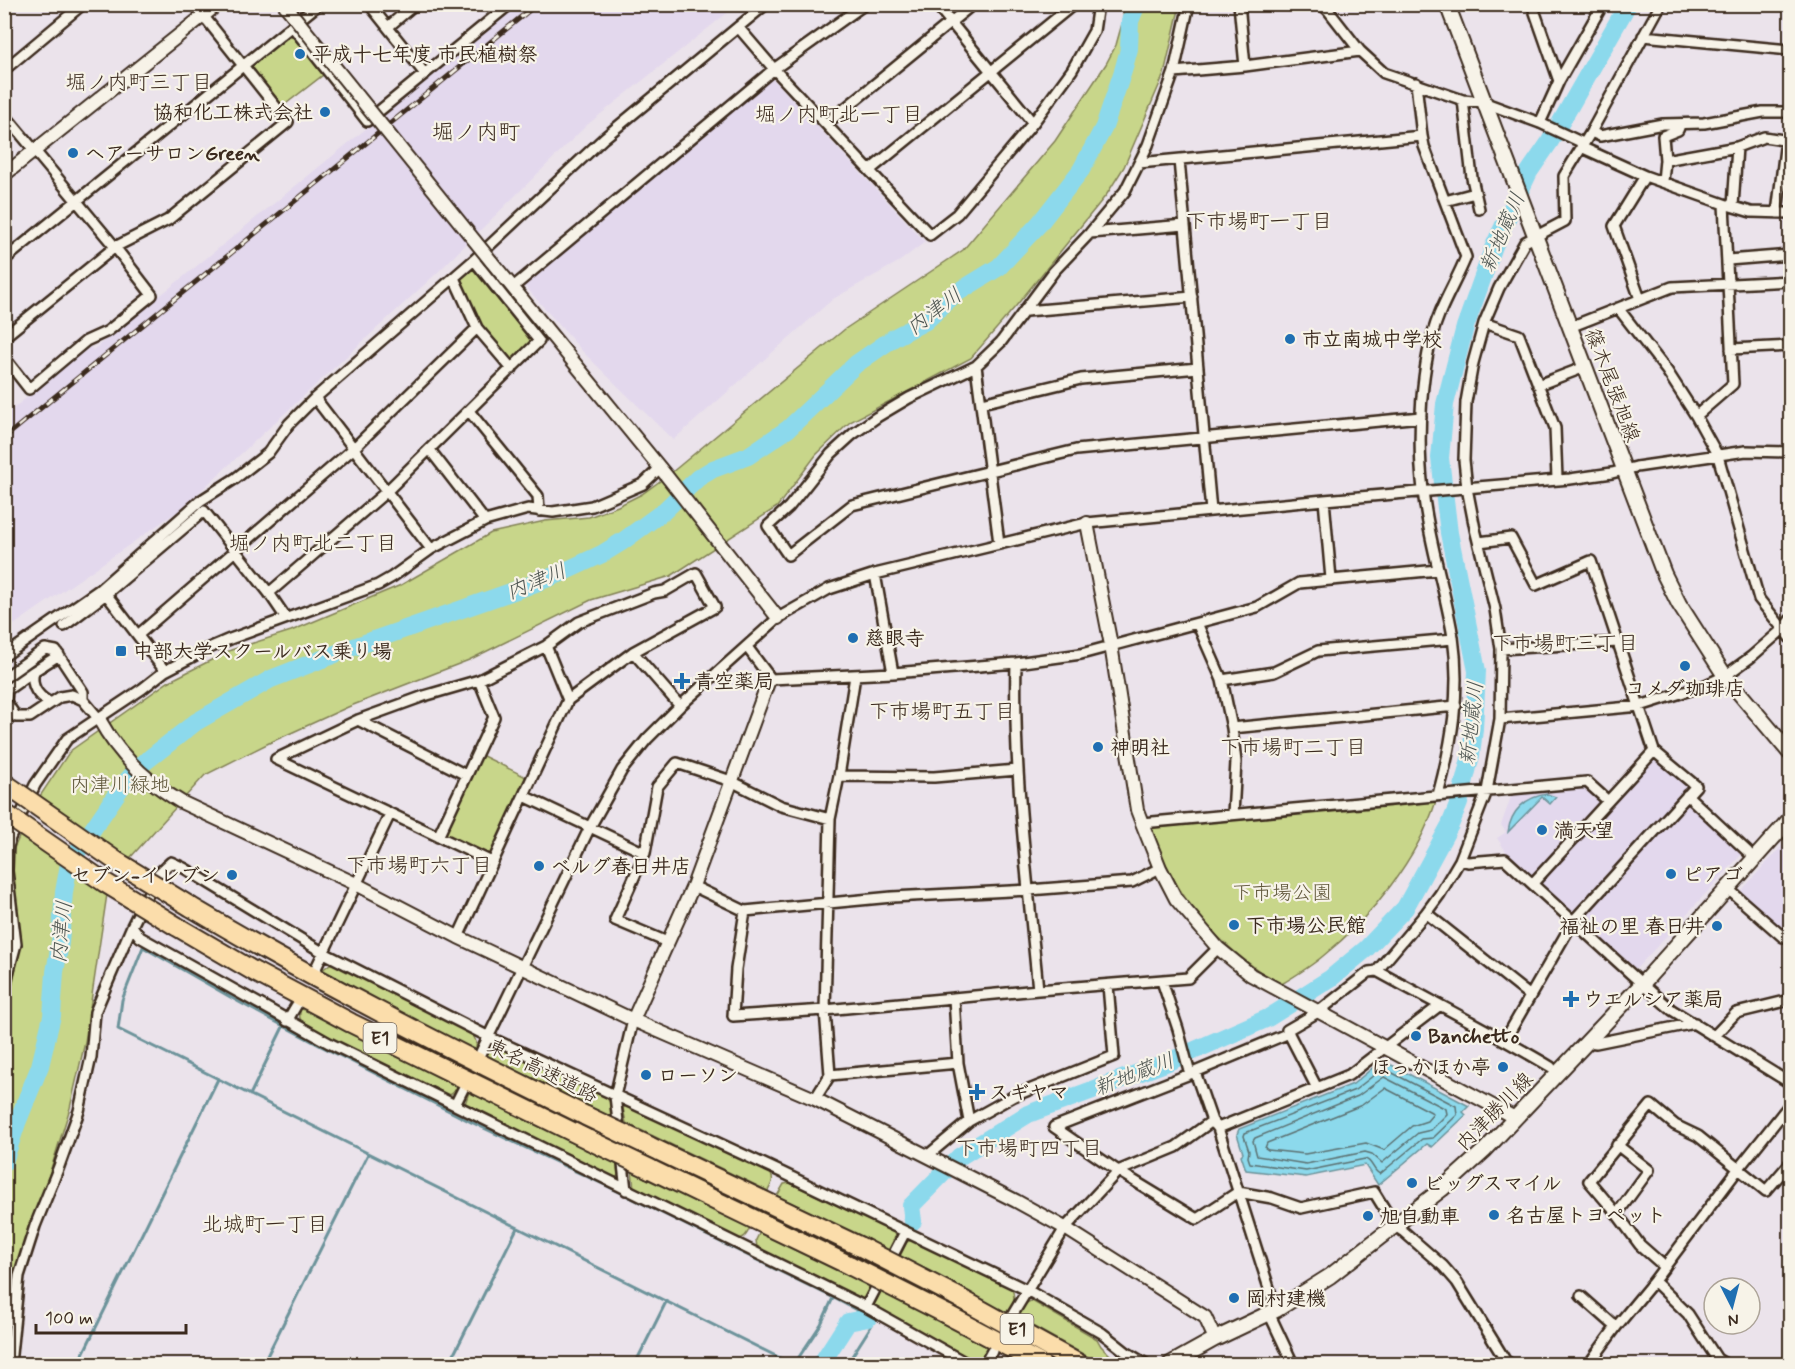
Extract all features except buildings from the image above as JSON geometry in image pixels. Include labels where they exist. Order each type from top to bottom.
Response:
[{"type":"highway","name":"東名高速道路","points":[[4,783],[191,908],[364,1005],[586,1116],[861,1247],[954,1295],[1079,1365]]},
{"type":"highway","name":"E1","points":[[4,813],[104,882],[255,972],[351,1023],[851,1266],[1041,1365]]},
{"type":"main road","name":"篠木尾張旭線","points":[[1447,4],[1664,574],[1679,604],[1725,676],[1791,753]]},
{"type":"main road","name":"内津勝川線","points":[[1170,1365],[1215,1339],[1273,1312],[1330,1276],[1442,1189],[1485,1150],[1642,984],[1791,819]]},
{"type":"street","points":[[4,70],[83,4]]},
{"type":"street","points":[[4,337],[115,247],[168,220],[288,122],[194,4]]},
{"type":"street","points":[[4,175],[218,4]]},
{"type":"street","points":[[284,4],[512,288],[663,471],[778,618]]},
{"type":"street","points":[[4,260],[318,4]]},
{"type":"street","points":[[369,4],[425,74]]},
{"type":"street","points":[[388,27],[415,4]]},
{"type":"street","points":[[292,26],[367,122],[510,4]]},
{"type":"street","points":[[4,656],[99,590],[200,501],[236,478],[268,453],[289,424],[315,398],[454,278],[604,138],[766,4]]},
{"type":"street","points":[[512,288],[774,69],[865,4]]},
{"type":"street","points":[[936,4],[1033,123]]},
{"type":"street","points":[[826,124],[972,4]]},
{"type":"street","points":[[870,170],[1074,4]]},
{"type":"street","points":[[738,27],[774,69],[930,235],[957,214],[1033,123],[1072,70],[1094,30],[1098,4]]},
{"type":"street","points":[[1189,4],[1174,72],[1148,146],[1125,191],[1054,271],[1001,342],[976,366],[909,398],[853,434],[831,454],[789,507],[768,526],[788,555],[852,505],[1076,450],[1421,417]]},
{"type":"street","points":[[1239,4],[1245,66]]},
{"type":"street","points":[[1321,4],[1360,51],[1384,73],[1463,100],[1483,102],[1543,124],[1645,176],[1729,205],[1751,212],[1791,213]]},
{"type":"street","points":[[1533,4],[1559,81]]},
{"type":"street","points":[[1543,124],[1559,81],[1603,4]]},
{"type":"street","points":[[1377,971],[1426,914],[1460,860],[1483,791],[1500,719],[1501,649],[1495,609],[1463,488],[1466,402],[1473,363],[1484,323],[1499,288],[1525,242],[1534,232],[1565,221],[1564,176],[1581,144],[1591,132],[1661,4]]},
{"type":"street","points":[[1643,36],[1791,50]]},
{"type":"street","points":[[1174,72],[1245,66],[1360,51]]},
{"type":"street","points":[[1416,83],[1424,146],[1466,257],[1439,316],[1422,389],[1421,459],[1430,536],[1453,639],[1457,682],[1456,706],[1441,794]]},
{"type":"street","points":[[1463,100],[1479,209]]},
{"type":"street","points":[[1591,132],[1600,136],[1663,124],[1704,123],[1763,112],[1791,111]]},
{"type":"street","points":[[4,114],[36,150],[152,294],[108,331],[86,341],[29,389],[4,357]]},
{"type":"street","points":[[1663,181],[1665,160],[1663,136],[1678,130],[1680,124]]},
{"type":"street","points":[[1139,163],[1422,136]]},
{"type":"street","points":[[1665,160],[1737,147],[1764,137],[1788,140],[1777,213]]},
{"type":"street","points":[[1696,416],[1733,384],[1728,260],[1729,205],[1737,147]]},
{"type":"street","points":[[1179,160],[1211,511]]},
{"type":"street","points":[[1640,299],[1614,226],[1645,176]]},
{"type":"street","points":[[1445,201],[1475,193]]},
{"type":"street","points":[[1090,233],[1185,225]]},
{"type":"street","points":[[1728,260],[1791,255]]},
{"type":"street","points":[[269,593],[386,492],[539,341],[474,260]]},
{"type":"street","points":[[454,278],[477,327],[512,369]]},
{"type":"street","points":[[1570,327],[1672,287],[1791,281]]},
{"type":"street","points":[[1026,311],[1192,297]]},
{"type":"street","points":[[1618,308],[1667,371],[1718,456],[1759,599],[1791,638]]},
{"type":"street","points":[[1484,323],[1519,335],[1555,428],[1557,479]]},
{"type":"street","points":[[138,634],[354,448],[477,327]]},
{"type":"street","points":[[1731,349],[1791,346]]},
{"type":"street","points":[[976,366],[999,543]]},
{"type":"street","points":[[1538,385],[1585,367]]},
{"type":"street","points":[[982,403],[1081,379],[1198,368]]},
{"type":"street","points":[[315,398],[431,549]]},
{"type":"street","points":[[469,411],[538,496],[539,511]]},
{"type":"street","points":[[430,450],[485,521]]},
{"type":"street","points":[[481,1052],[590,826],[622,770],[647,739],[680,706],[778,618],[829,589],[875,574],[1087,523],[1612,473],[1624,469],[1746,451],[1791,452]]},
{"type":"street","points":[[4,988],[16,944],[8,909],[6,847],[35,785],[67,739],[99,719],[165,671],[230,639],[378,585],[431,549],[485,521],[528,509],[553,512],[592,506],[643,484],[663,471]]},
{"type":"street","points":[[1324,500],[1331,579]]},
{"type":"street","points":[[64,626],[106,594],[204,511],[286,618]]},
{"type":"street","points":[[1087,523],[1112,645],[1137,810],[1160,868],[1176,899],[1218,948],[1251,975],[1515,1118]]},
{"type":"street","points":[[1479,542],[1511,538],[1536,585],[1591,561],[1654,751],[1696,786],[1574,920],[1505,1040]]},
{"type":"street","points":[[770,679],[893,673],[1016,663],[1082,654],[1257,607],[1299,583],[1438,570]]},
{"type":"street","points":[[458,937],[568,700],[633,652],[715,607],[696,573],[665,591],[654,593],[579,622],[546,646],[479,680],[424,696],[358,720],[276,759],[492,862]]},
{"type":"street","points":[[875,574],[893,673]]},
{"type":"street","points":[[106,594],[165,671]]},
{"type":"street","points":[[1500,719],[1640,706],[1703,686],[1725,676],[1751,657],[1791,620]]},
{"type":"street","points":[[1197,623],[1222,680],[1232,728],[1236,762],[1233,814]]},
{"type":"street","points":[[1222,680],[1274,672],[1318,651],[1453,639]]},
{"type":"street","points":[[1501,649],[1618,642]]},
{"type":"street","points":[[546,646],[568,700]]},
{"type":"street","points":[[747,647],[770,679]]},
{"type":"street","points":[[4,678],[45,649],[56,651],[83,692],[82,700]]},
{"type":"street","points":[[633,652],[680,706]]},
{"type":"street","points":[[59,655],[7,690],[5,700],[16,717],[30,717],[60,697],[72,695],[82,700],[99,719],[106,733],[130,764],[171,797],[356,884],[458,937],[633,1020],[815,1099],[1016,1201],[1065,1228],[1205,1317],[1215,1339]]},
{"type":"street","points":[[1016,663],[1014,715],[1017,770],[1038,990]]},
{"type":"street","points":[[34,671],[32,678],[35,692],[51,703]]},
{"type":"street","points":[[815,1099],[830,1075],[825,1010],[830,819],[855,676]]},
{"type":"street","points":[[626,1190],[615,1096],[633,1020],[693,886],[770,679]]},
{"type":"street","points":[[438,837],[494,717],[479,680]]},
{"type":"street","points":[[1232,728],[1456,706]]},
{"type":"street","points":[[358,720],[466,775]]},
{"type":"street","points":[[1533,883],[1654,751]]},
{"type":"street","points":[[667,942],[615,920],[645,853],[657,787],[677,763],[731,781],[781,806],[830,819]]},
{"type":"street","points":[[839,776],[934,777],[1017,770]]},
{"type":"street","points":[[1142,823],[1587,782],[1608,801]]},
{"type":"street","points":[[1687,795],[1748,852]]},
{"type":"street","points":[[524,796],[645,853]]},
{"type":"street","points":[[316,968],[390,814]]},
{"type":"street","points":[[1460,860],[1468,862],[1505,858],[1672,1010],[1791,1083]]},
{"type":"street","points":[[10,1365],[19,1276],[35,1226],[79,1111],[91,1056],[95,1012],[132,926],[158,874],[171,862],[324,952],[489,1037],[781,1172],[1027,1290],[1102,1333],[1146,1365]]},
{"type":"street","points":[[693,886],[745,911],[828,902],[1132,882],[1160,868]]},
{"type":"street","points":[[1727,888],[1783,937],[1791,929]]},
{"type":"street","points":[[745,911],[735,969],[733,1016],[1188,978],[1218,948]]},
{"type":"street","points":[[1426,914],[1529,995]]},
{"type":"street","points":[[132,926],[140,937],[287,1021],[866,1307],[969,1365]]},
{"type":"street","points":[[1317,1088],[1287,1030],[1369,972],[1377,971],[1551,1067]]},
{"type":"street","points":[[1162,981],[1192,1073],[1215,1124],[1238,1192],[1273,1312],[1293,1365]]},
{"type":"street","points":[[930,1157],[969,1121],[1014,1096],[1114,1056],[1108,985]]},
{"type":"street","points":[[954,998],[958,1063],[969,1121]]},
{"type":"street","points":[[1714,1036],[1736,1013],[1791,1000]]},
{"type":"street","points":[[287,1021],[296,1006]]},
{"type":"street","points":[[1013,1314],[1065,1228],[1118,1171],[1176,1147],[1215,1124],[1349,1075],[1439,1006]]},
{"type":"street","points":[[1587,1042],[1596,1043],[1695,1023]]},
{"type":"street","points":[[1289,1033],[1054,1127],[1118,1171],[1197,1219],[1238,1192],[1272,1198],[1301,1208],[1374,1192],[1395,1226],[1443,1266],[1457,1282],[1510,1365]]},
{"type":"street","points":[[830,1075],[958,1063]]},
{"type":"street","points":[[455,1105],[463,1089]]},
{"type":"street","points":[[1589,1365],[1616,1326],[1654,1281],[1739,1168],[1791,1104]]},
{"type":"street","points":[[1665,1267],[1640,1245],[1589,1181],[1651,1105],[1675,1125],[1698,1136],[1766,1191],[1791,1163]]},
{"type":"street","points":[[1617,1145],[1649,1170],[1617,1214]]},
{"type":"street","points":[[866,1307],[905,1232]]},
{"type":"street","points":[[1654,1281],[1688,1314],[1717,1359],[1725,1365]]},
{"type":"street","points":[[1581,1296],[1616,1326]]},
{"type":"street","points":[[985,1365],[992,1351]]},
{"type":"shaded area","points":[[519,5],[737,5],[587,125],[438,272],[181,509],[5,631],[5,415],[90,347],[93,350]]},
{"type":"shaded area","points":[[772,78],[925,242],[900,261],[833,299],[673,440],[584,353],[524,285]]},
{"type":"shaded area","points":[[1657,760],[1688,784],[1691,803],[1742,849],[1742,854],[1637,968],[1633,968],[1582,922],[1582,917],[1576,911],[1571,911],[1542,885],[1542,881],[1653,761]]},
{"type":"shaded area","name":"満天望","points":[[1582,785],[1600,800],[1600,805],[1535,874],[1531,874],[1507,853],[1497,838],[1506,832],[1501,825],[1512,794]]},
{"type":"shaded area","points":[[1790,837],[1790,923],[1785,929],[1781,929],[1742,894],[1742,890]]},
{"type":"green space","name":"内津川緑地","points":[[1124,5],[1180,5],[1164,74],[1124,167],[1107,194],[971,358],[850,422],[816,455],[777,507],[671,576],[591,600],[469,660],[348,707],[205,775],[129,859],[40,796],[70,751],[168,682],[231,650],[291,631],[401,585],[491,533],[545,521],[589,517],[642,494],[671,473],[845,329],[963,250],[1055,141],[1106,64],[1116,45],[1123,20]]},
{"type":"green space","points":[[287,36],[292,36],[323,75],[283,106],[252,69],[252,64]]},
{"type":"green space","points":[[472,268],[531,340],[531,344],[513,361],[510,361],[483,329],[461,279]]},
{"type":"green space","points":[[479,754],[526,777],[491,853],[487,854],[442,833]]},
{"type":"green space","name":"下市場公園","points":[[1436,801],[1428,823],[1405,865],[1375,906],[1323,956],[1280,985],[1236,953],[1201,918],[1173,878],[1151,828]]},
{"type":"green space","points":[[20,835],[107,894],[85,1042],[70,1108],[34,1223],[7,1364],[4,1364],[4,1012],[13,983],[20,943],[11,855]]},
{"type":"green space","points":[[336,963],[471,1033],[476,1042],[475,1051],[321,971],[330,964]]},
{"type":"green space","points":[[301,1007],[457,1087],[451,1094],[441,1096],[304,1027],[300,1017]]},
{"type":"green space","points":[[501,1047],[604,1095],[610,1102],[611,1117],[487,1056],[491,1048]]},
{"type":"green space","points":[[469,1092],[617,1163],[618,1176],[612,1179],[470,1110],[465,1104]]},
{"type":"green space","points":[[626,1106],[770,1173],[772,1180],[768,1191],[626,1123],[623,1108]]},
{"type":"green space","points":[[632,1170],[750,1227],[748,1232],[743,1238],[734,1239],[634,1189]]},
{"type":"green space","points":[[790,1183],[896,1233],[897,1239],[890,1251],[777,1196],[784,1184]]},
{"type":"green space","points":[[760,1232],[872,1286],[865,1301],[863,1303],[764,1253],[757,1248],[756,1240]]},
{"type":"green space","points":[[911,1240],[1012,1289],[1014,1299],[1009,1314],[900,1256],[907,1242]]},
{"type":"green space","points":[[881,1291],[990,1348],[987,1354],[983,1358],[971,1361],[875,1308],[874,1305]]},
{"type":"green space","points":[[1032,1301],[1097,1339],[1119,1364],[1101,1364],[1016,1317],[1024,1305]]},
{"type":"water","points":[[1547,794],[1556,797],[1550,804],[1542,797],[1508,832],[1512,817],[1521,806],[1532,798]]},
{"type":"water","points":[[1381,1061],[1469,1106],[1463,1112],[1466,1115],[1432,1147],[1427,1144],[1378,1185],[1365,1165],[1306,1177],[1246,1170],[1237,1134],[1239,1129],[1353,1084]]},
{"type":"waterway","points":[[474,39],[517,4]]},
{"type":"waterway","name":"内津川","points":[[4,1162],[40,1066],[52,1016],[55,972],[69,864],[122,786],[141,765],[196,722],[271,679],[348,649],[525,587],[602,554],[664,511],[698,478],[713,469],[748,456],[788,429],[856,364],[895,337],[926,321],[955,294],[999,267],[1039,224],[1081,170],[1104,127],[1129,49],[1130,21],[1137,4]]},
{"type":"waterway","name":"新地蔵川","points":[[913,1221],[911,1206],[959,1157],[1028,1114],[1168,1062],[1268,1018],[1331,978],[1366,949],[1405,908],[1450,825],[1459,803],[1471,755],[1474,729],[1477,671],[1449,533],[1440,458],[1445,404],[1465,327],[1494,246],[1529,172],[1549,143],[1628,4]]},
{"type":"waterway","points":[[792,1364],[118,1029],[122,1000],[143,947],[321,1046],[471,1122],[834,1298]]},
{"type":"waterway","points":[[250,1095],[283,1027]]},
{"type":"waterway","points":[[78,1364],[218,1079]]},
{"type":"waterway","points":[[263,1364],[368,1154]]},
{"type":"waterway","points":[[449,1364],[517,1228]]},
{"type":"waterway","points":[[795,1363],[821,1324],[834,1298],[875,1320],[847,1364]]},
{"type":"waterway","points":[[635,1364],[666,1302]]},
{"type":"waterway","name":"新地蔵川","points":[[821,1364],[848,1322],[868,1318]]},
{"type":"railway","points":[[4,438],[537,4]]},
{"type":"place","name":"平成十七年度 市民植樹祭","points":[[300,54]]},
{"type":"place","name":"協和化工株式会社","points":[[325,112]]},
{"type":"place","name":"ヘアーサロンGreen","points":[[73,153]]},
{"type":"place","name":"市立南城中学校","points":[[1290,339]]},
{"type":"place","name":"慈眼寺","points":[[853,638]]},
{"type":"place","name":"中部大学スクールバス乗り場","points":[[121,651]]},
{"type":"place","name":"コメダ珈琲店","points":[[1685,666]]},
{"type":"place","name":"青空薬局","points":[[682,681]]},
{"type":"place","name":"神明社","points":[[1098,747]]},
{"type":"place","name":"満天望","points":[[1542,830]]},
{"type":"place","name":"ベルグ春日井店","points":[[539,866]]},
{"type":"place","name":"ピアゴ","points":[[1671,874]]},
{"type":"place","name":"セブン-イレブン","points":[[232,875]]},
{"type":"place","name":"下市場公民館","points":[[1234,925]]},
{"type":"place","name":"福祉の里 春日井","points":[[1717,926]]},
{"type":"place","name":"ウエルシア薬局","points":[[1571,999]]},
{"type":"place","name":"Banchetto","points":[[1416,1036]]},
{"type":"place","name":"ほっかほか亭","points":[[1503,1067]]},
{"type":"place","name":"ローソン","points":[[646,1075]]},
{"type":"place","name":"スギヤマ","points":[[977,1092]]},
{"type":"place","name":"ビッグスマイル","points":[[1412,1183]]},
{"type":"place","name":"名古屋トヨペット","points":[[1494,1215]]},
{"type":"place","name":"旭自動車","points":[[1368,1216]]},
{"type":"place","name":"岡村建機","points":[[1234,1298]]},
{"type":"district","name":"堀ノ内町三丁目","points":[[139,82]]},
{"type":"district","name":"堀ノ内町北一丁目","points":[[839,114]]},
{"type":"district","name":"堀ノ内町","points":[[476,131]]},
{"type":"district","name":"下市場町一丁目","points":[[1259,221]]},
{"type":"district","name":"堀ノ内町北二丁目","points":[[313,543]]},
{"type":"district","name":"下市場町三丁目","points":[[1565,643]]},
{"type":"district","name":"下市場町五丁目","points":[[942,711]]},
{"type":"district","name":"下市場町二丁目","points":[[1293,747]]},
{"type":"district","name":"下市場町六丁目","points":[[419,865]]},
{"type":"district","name":"下市場町四丁目","points":[[1029,1148]]},
{"type":"district","name":"北城町一丁目","points":[[265,1224]]}]
